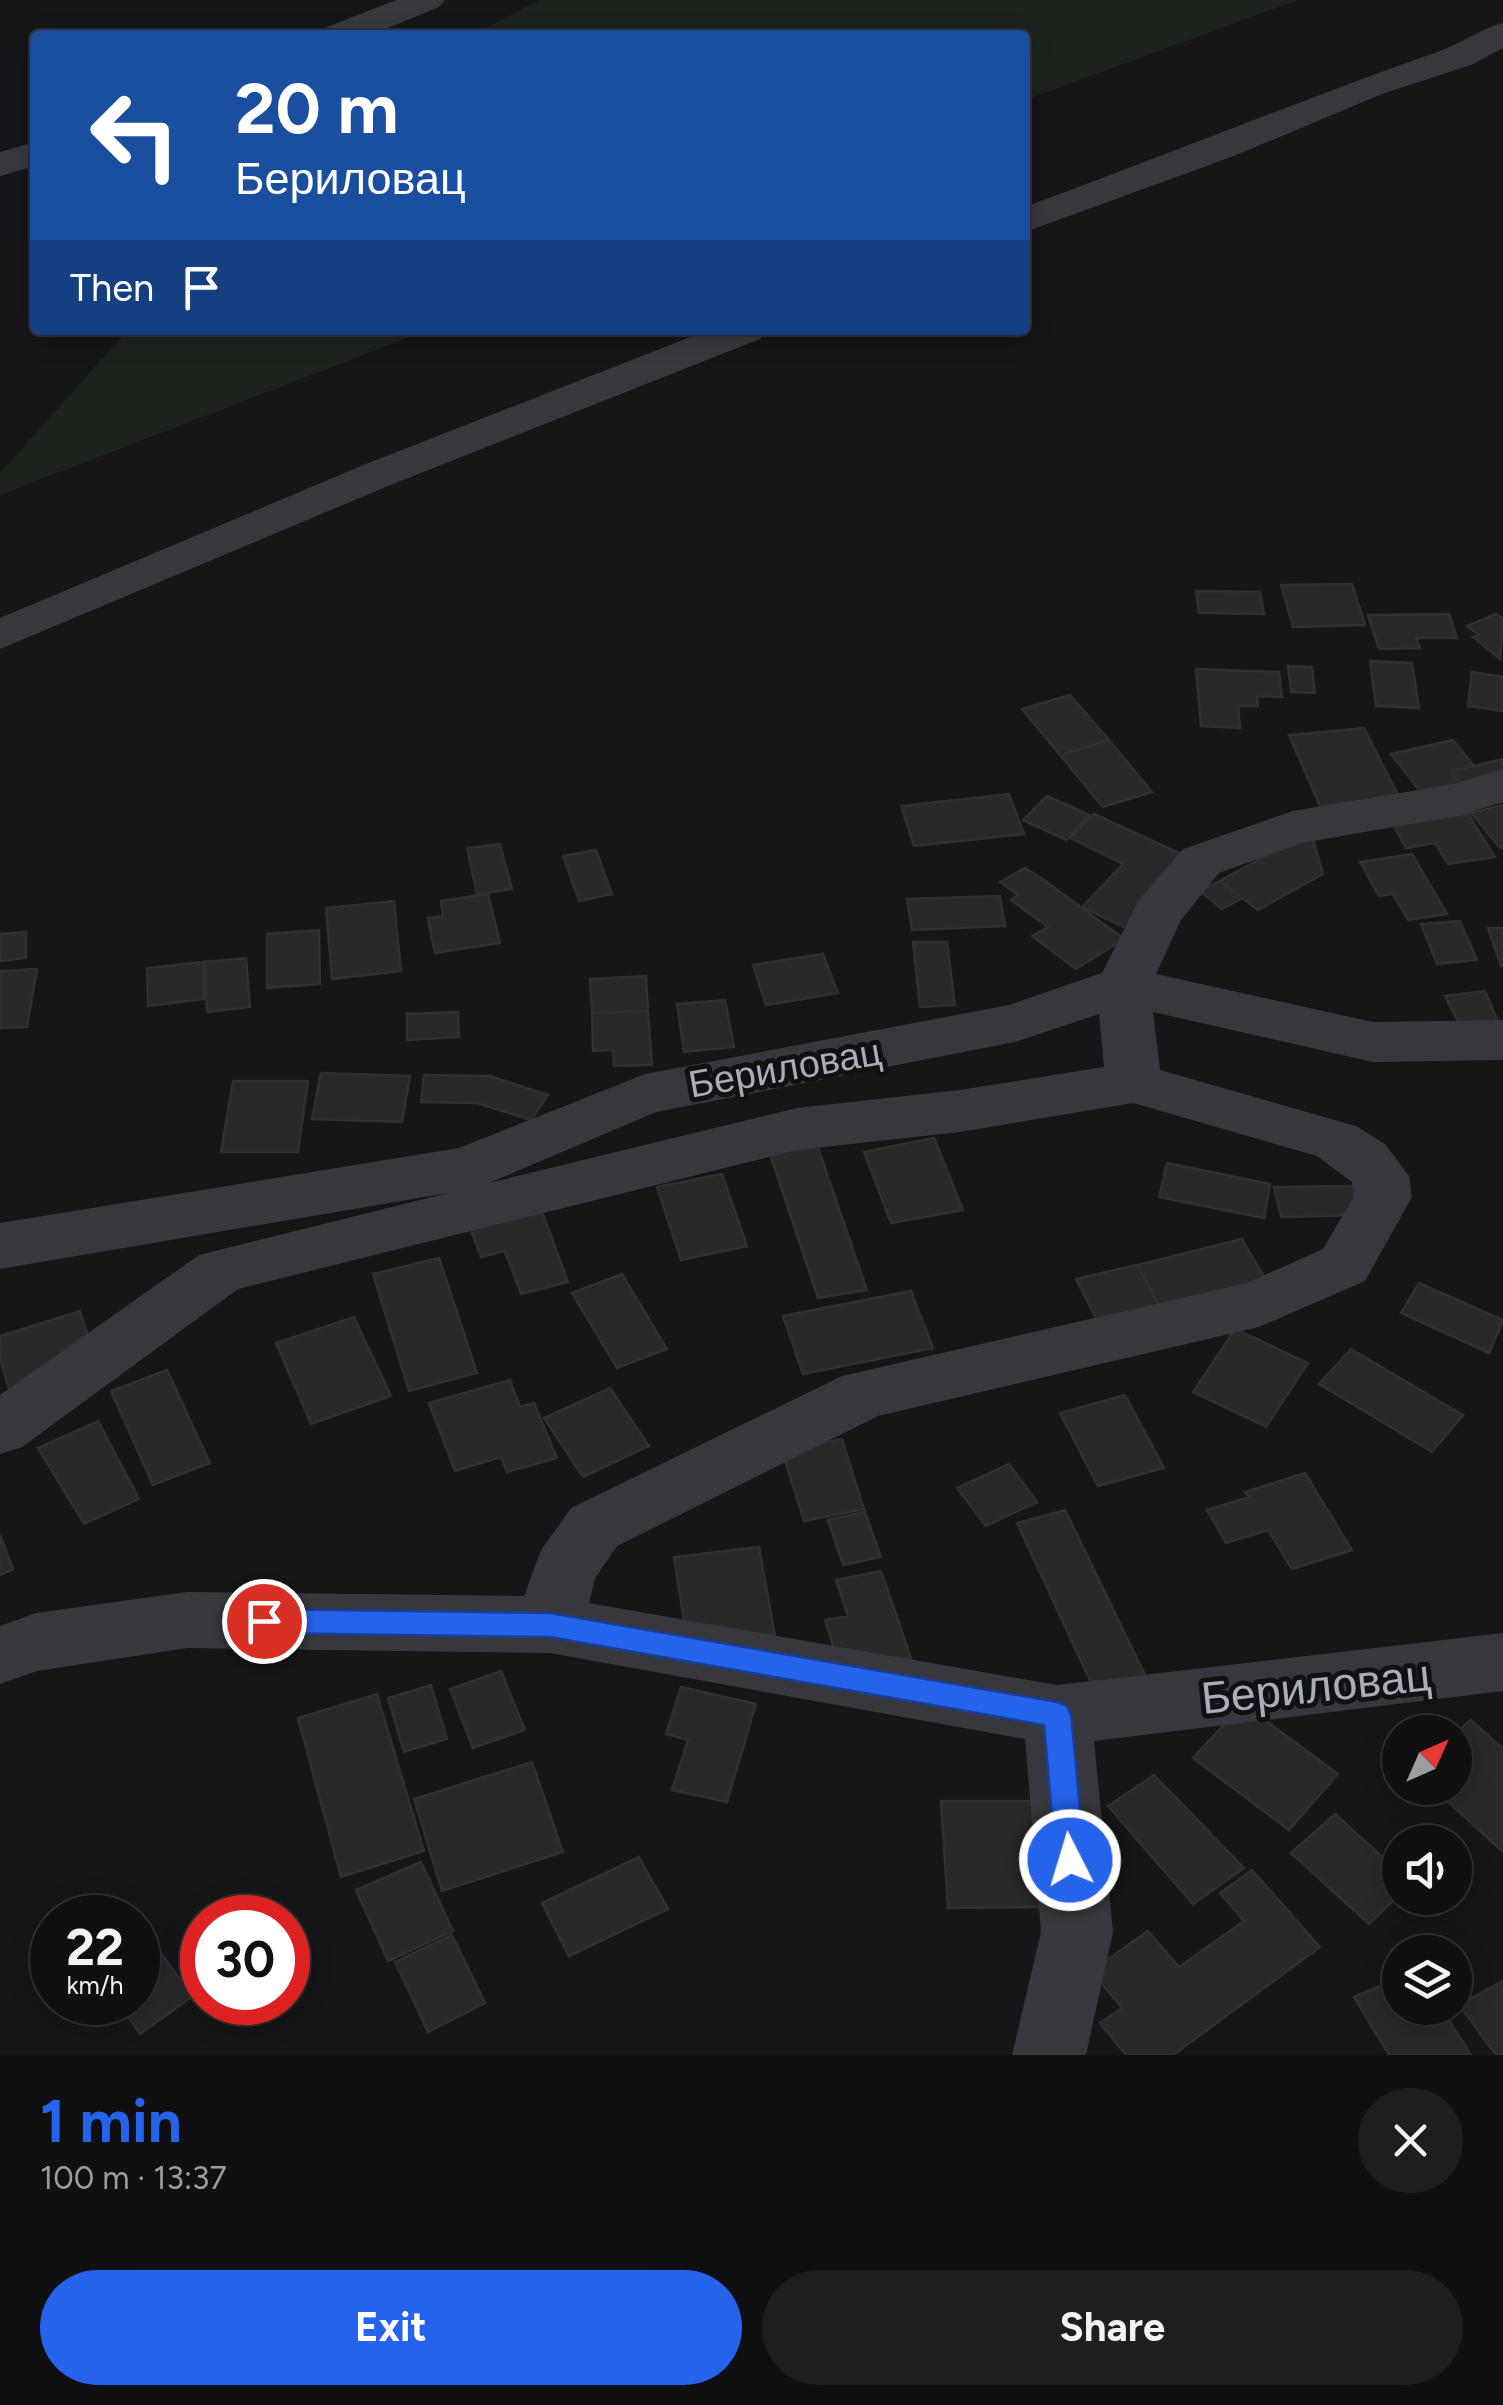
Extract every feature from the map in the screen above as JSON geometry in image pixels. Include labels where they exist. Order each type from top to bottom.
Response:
[{"type":"street","points":[[352,30],[427,0]]},
{"type":"street","points":[[1030,218],[1220,148],[1369,86],[1458,56],[1503,34]]},
{"type":"street","points":[[0,165],[30,155]]},
{"type":"street","points":[[0,634],[377,475],[732,335]]},
{"type":"street","points":[[1132,1083],[1123,986],[1158,913],[1201,861],[1293,828],[1460,799],[1503,785]]},
{"type":"street","points":[[1123,986],[1373,1042],[1503,1040]]},
{"type":"street","name":"Бериловац","points":[[0,1246],[468,1168],[645,1094],[1015,1024],[1123,986]]},
{"type":"street","points":[[0,1429],[220,1271],[797,1129],[960,1111],[1132,1083],[1336,1141],[1365,1159],[1380,1176],[1383,1198],[1344,1265],[1259,1304],[864,1394],[594,1527],[564,1570],[550,1625]]},
{"type":"street","name":"Бериловац","points":[[0,1655],[36,1642],[187,1620],[550,1625],[1057,1715],[1503,1662]]},
{"type":"street","points":[[1049,2055],[1077,1932],[1057,1715]]},
{"type":"shaded area","points":[[540,0],[1298,0],[1030,98],[1030,30],[483,30]]},
{"type":"shaded area","points":[[124,335],[415,335],[0,495],[0,473]]},
{"type":"building","points":[[1352,584],[1365,625],[1293,627],[1281,585]]},
{"type":"building","points":[[1196,591],[1260,592],[1264,614],[1199,613]]},
{"type":"building","points":[[1449,614],[1457,638],[1416,638],[1420,648],[1379,649],[1368,615]]},
{"type":"building","points":[[1496,614],[1503,619],[1500,659],[1473,637],[1479,635],[1467,626]]},
{"type":"building","points":[[1370,661],[1412,663],[1419,708],[1376,706]]},
{"type":"building","points":[[1288,666],[1312,667],[1315,693],[1291,692]]},
{"type":"building","points":[[1196,669],[1279,672],[1282,697],[1257,696],[1258,706],[1238,706],[1240,728],[1201,726]]},
{"type":"building","points":[[1472,672],[1503,677],[1503,711],[1468,706]]},
{"type":"building","points":[[1070,695],[1109,740],[1060,755],[1022,709]]},
{"type":"building","points":[[1364,728],[1399,797],[1320,806],[1289,735]]},
{"type":"building","points":[[1109,740],[1152,792],[1103,807],[1060,755]]},
{"type":"building","points":[[1453,740],[1474,766],[1451,771],[1466,790],[1427,800],[1391,754]]},
{"type":"building","points":[[1503,759],[1503,781],[1467,790],[1452,771]]},
{"type":"building","points":[[1009,794],[1024,834],[914,846],[901,806]]},
{"type":"building","points":[[1047,796],[1089,815],[1066,840],[1023,820]]},
{"type":"building","points":[[1503,805],[1503,847],[1500,848],[1471,813]]},
{"type":"building","points":[[1094,814],[1192,859],[1126,928],[1082,907],[1123,864],[1070,838]]},
{"type":"building","points":[[1468,814],[1495,857],[1448,864],[1435,843],[1406,848],[1393,825]]},
{"type":"building","points":[[1312,836],[1323,874],[1258,910],[1220,881],[1285,845]]},
{"type":"building","points":[[500,844],[512,889],[477,894],[467,848]]},
{"type":"building","points":[[596,850],[612,894],[579,901],[563,856]]},
{"type":"building","points":[[1412,854],[1447,914],[1408,920],[1393,894],[1379,896],[1360,862]]},
{"type":"building","points":[[1025,868],[1124,939],[1076,969],[1032,936],[1048,927],[1011,900],[1018,895],[1000,882]]},
{"type":"building","points":[[1220,881],[1242,898],[1222,909],[1200,891]]},
{"type":"building","points":[[488,894],[500,943],[435,953],[428,918],[443,916],[441,901]]},
{"type":"building","points":[[1000,896],[1005,926],[912,930],[907,899]]},
{"type":"building","points":[[394,901],[401,971],[332,979],[326,908]]},
{"type":"building","points":[[1460,921],[1477,960],[1437,964],[1421,924]]},
{"type":"building","points":[[1488,928],[1503,928],[1503,966],[1501,966]]},
{"type":"building","points":[[319,930],[320,984],[267,988],[267,934]]},
{"type":"building","points":[[26,932],[26,958],[0,961],[0,934]]},
{"type":"building","points":[[913,942],[947,942],[955,1005],[920,1007]]},
{"type":"building","points":[[823,954],[838,993],[766,1005],[753,965]]},
{"type":"building","points":[[246,958],[250,1007],[207,1012],[205,962]]},
{"type":"building","points":[[203,962],[204,999],[148,1006],[147,968]]},
{"type":"building","points":[[37,969],[27,1027],[0,1028],[0,971]]},
{"type":"building","points":[[646,976],[648,1011],[592,1013],[590,979]]},
{"type":"building","points":[[1485,991],[1503,1033],[1466,1037],[1445,996]]},
{"type":"building","points":[[725,1000],[734,1047],[684,1052],[677,1004]]},
{"type":"building","points":[[648,1011],[652,1065],[614,1066],[613,1050],[593,1051],[592,1013]]},
{"type":"building","points":[[458,1012],[459,1037],[407,1040],[407,1014]]},
{"type":"building","points":[[321,1073],[410,1076],[402,1122],[312,1119]]},
{"type":"building","points":[[424,1075],[490,1076],[548,1095],[531,1120],[477,1103],[421,1102]]},
{"type":"building","points":[[233,1081],[308,1081],[298,1152],[221,1152]]},
{"type":"building","points":[[934,1138],[963,1210],[891,1223],[864,1152]]},
{"type":"building","points":[[815,1139],[867,1290],[818,1298],[768,1148]]},
{"type":"building","points":[[1167,1163],[1270,1184],[1264,1218],[1159,1197]]},
{"type":"building","points":[[722,1174],[747,1246],[681,1260],[657,1187]]},
{"type":"building","points":[[1353,1186],[1361,1215],[1281,1217],[1274,1187]]},
{"type":"building","points":[[541,1209],[568,1282],[521,1294],[505,1251],[481,1257],[470,1227]]},
{"type":"building","points":[[1242,1239],[1272,1291],[1165,1317],[1137,1265]]},
{"type":"building","points":[[439,1258],[477,1373],[409,1391],[373,1274]]},
{"type":"building","points":[[1137,1265],[1165,1317],[1103,1332],[1076,1279]]},
{"type":"building","points":[[622,1274],[667,1349],[617,1368],[572,1293]]},
{"type":"building","points":[[1419,1283],[1503,1320],[1489,1353],[1401,1313]]},
{"type":"building","points":[[911,1291],[933,1348],[803,1374],[783,1316]]},
{"type":"building","points":[[80,1311],[95,1357],[10,1393],[0,1358],[0,1336]]},
{"type":"building","points":[[354,1317],[391,1396],[311,1424],[276,1343]]},
{"type":"building","points":[[1235,1329],[1308,1363],[1266,1427],[1193,1392]]},
{"type":"building","points":[[1351,1349],[1463,1415],[1432,1452],[1319,1384]]},
{"type":"building","points":[[167,1370],[210,1463],[153,1485],[111,1391]]},
{"type":"building","points":[[510,1380],[520,1407],[534,1403],[557,1458],[507,1472],[501,1457],[455,1471],[429,1403]]},
{"type":"building","points":[[610,1388],[649,1446],[583,1477],[544,1418]]},
{"type":"building","points":[[1125,1395],[1164,1468],[1098,1486],[1060,1413]]},
{"type":"building","points":[[98,1421],[139,1499],[84,1524],[38,1448]]},
{"type":"building","points":[[842,1439],[864,1509],[804,1521],[782,1451]]},
{"type":"building","points":[[1009,1464],[1037,1502],[986,1526],[957,1488]]},
{"type":"building","points":[[1305,1473],[1352,1550],[1292,1569],[1268,1530],[1226,1543],[1207,1510],[1249,1497],[1245,1492]]},
{"type":"building","points":[[1065,1510],[1146,1677],[1095,1691],[1017,1523]]},
{"type":"building","points":[[865,1512],[881,1557],[843,1565],[828,1520]]},
{"type":"building","points":[[0,1535],[13,1569],[0,1575]]},
{"type":"building","points":[[759,1547],[775,1636],[688,1647],[674,1557]]},
{"type":"building","points":[[881,1571],[911,1658],[842,1674],[825,1620],[848,1616],[836,1580]]},
{"type":"building","points":[[501,1671],[525,1730],[473,1748],[450,1689]]},
{"type":"building","points":[[431,1685],[447,1739],[404,1752],[388,1698]]},
{"type":"building","points":[[681,1687],[756,1704],[727,1802],[672,1790],[688,1740],[666,1734]]},
{"type":"building","points":[[377,1694],[424,1851],[341,1877],[298,1718]]},
{"type":"building","points":[[1243,1704],[1338,1774],[1289,1830],[1193,1758]]},
{"type":"building","points":[[1472,1721],[1503,1749],[1503,1852],[1452,1805],[1472,1805]]},
{"type":"building","points":[[532,1762],[563,1852],[442,1891],[414,1799]]},
{"type":"building","points":[[1154,1775],[1244,1868],[1193,1904],[1108,1806]]},
{"type":"building","points":[[941,1801],[1039,1801],[1048,1907],[948,1908]]},
{"type":"building","points":[[1335,1814],[1382,1857],[1382,1911],[1369,1924],[1291,1853]]},
{"type":"building","points":[[639,1857],[668,1909],[569,1956],[542,1903]]},
{"type":"building","points":[[421,1862],[453,1931],[388,1961],[356,1890]]},
{"type":"building","points":[[1252,1870],[1320,1947],[1173,2055],[1126,2055],[1100,2023],[1122,2008],[1091,1971],[1148,1931],[1179,1967],[1244,1921],[1220,1893]]},
{"type":"building","points":[[452,1935],[485,2003],[428,2032],[395,1962]]},
{"type":"building","points":[[160,1952],[180,1979],[180,2005],[160,2020]]},
{"type":"building","points":[[1503,1981],[1503,2055],[1496,2055],[1472,2023],[1472,1998]]},
{"type":"building","points":[[1382,1985],[1382,2025],[1452,2025],[1471,2055],[1389,2055],[1354,1997]]},
{"type":"building","points":[[134,2025],[153,2025],[140,2034]]},
{"type":"route","points":[[264,1621],[550,1625],[1057,1715],[1070,1860]]}]
